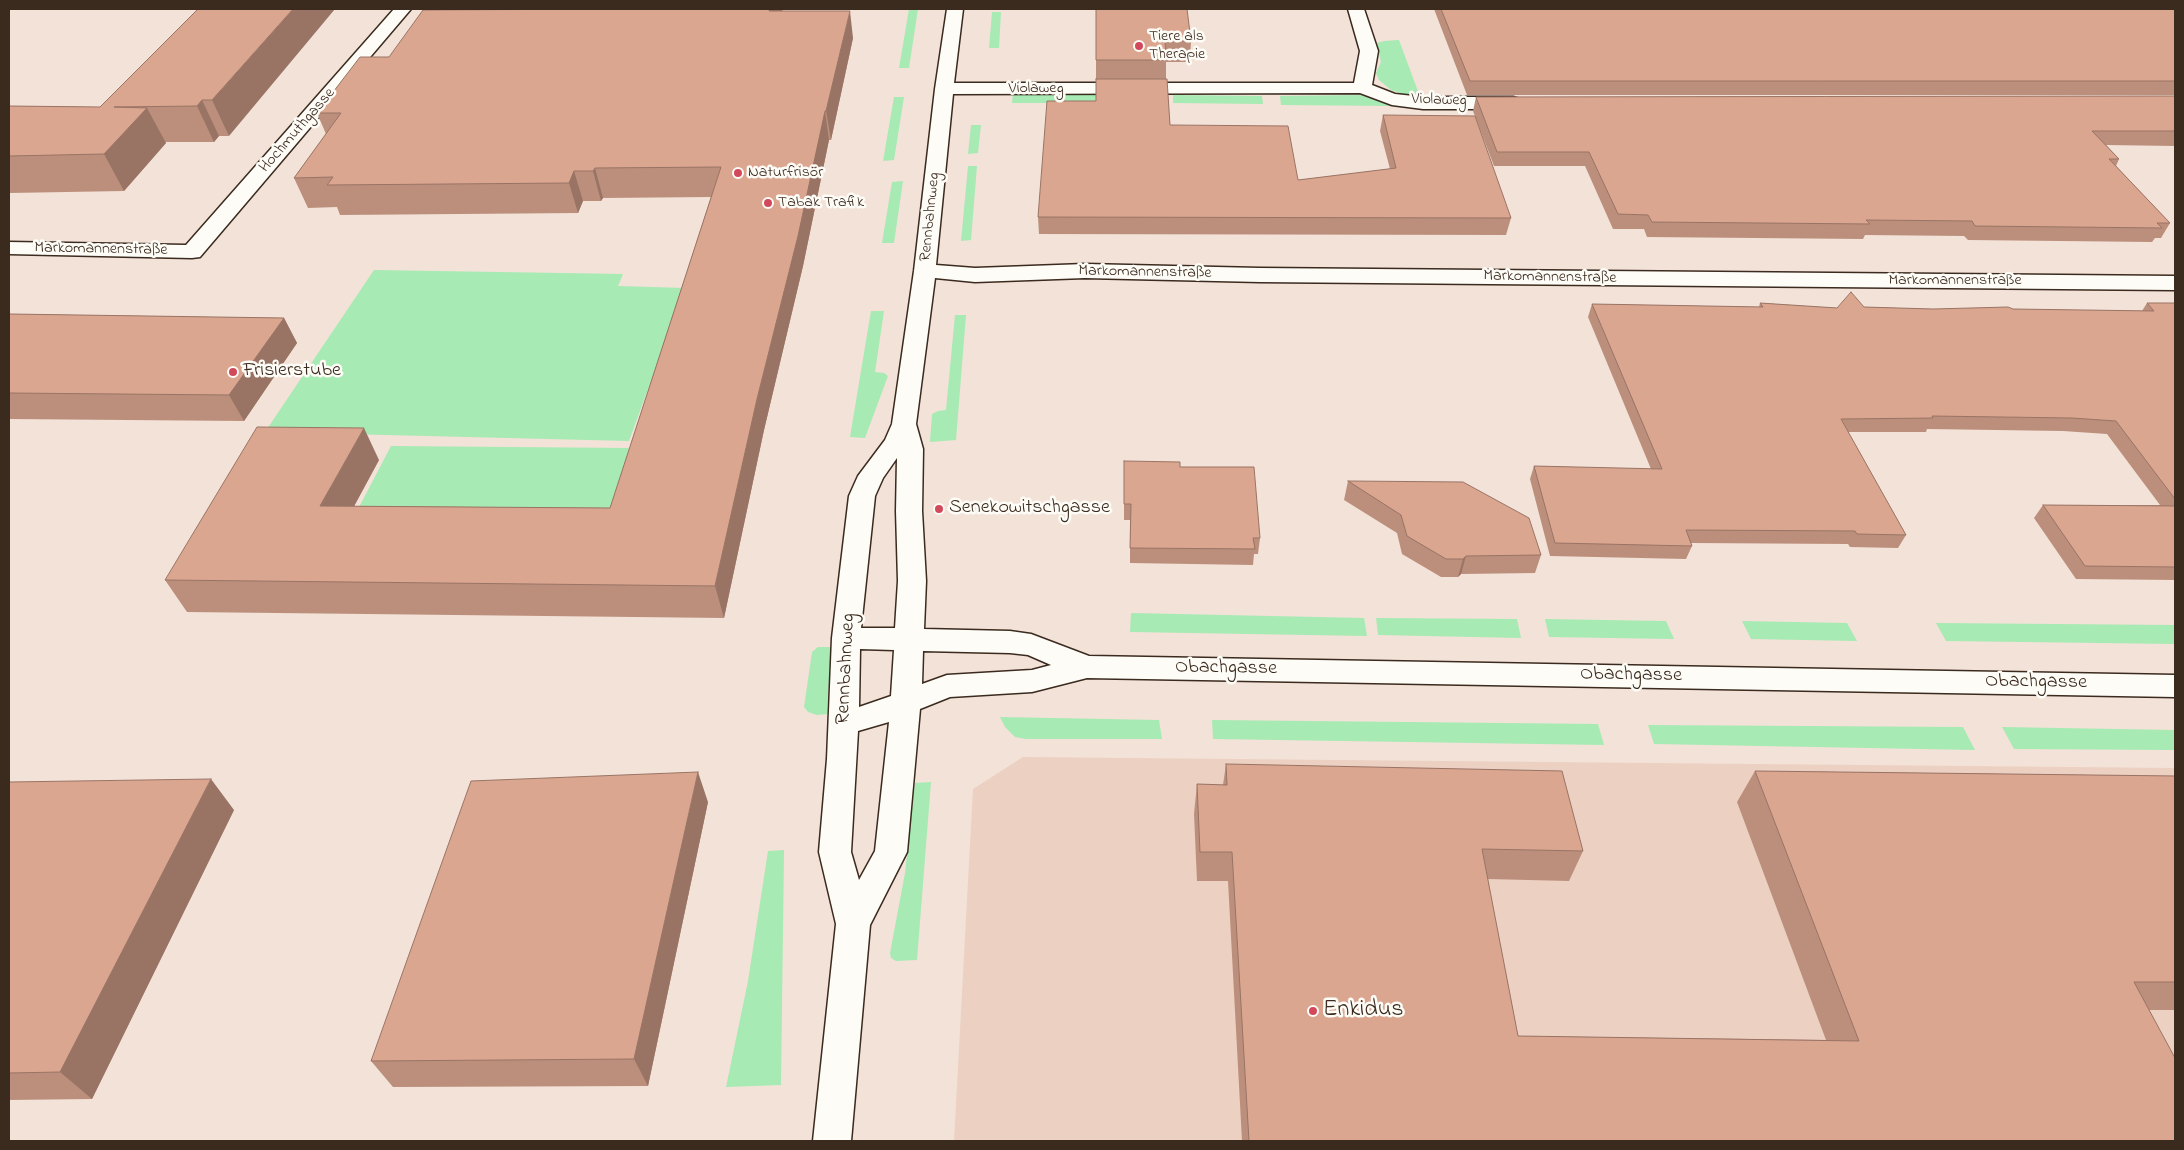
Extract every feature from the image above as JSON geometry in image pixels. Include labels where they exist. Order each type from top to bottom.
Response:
[{"type":"street","name":"Hochmuthgasse","points":[[192,252],[403,9]]},
{"type":"street","name":"Rennbahnweg","points":[[832,1141],[853,924],[835,852],[846,638],[862,496],[872,476],[896,442],[904,424],[926,271],[944,89],[955,9]]},
{"type":"street","points":[[1356,9],[1369,51],[1362,88]]},
{"type":"street","name":"Violaweg","points":[[944,89],[1362,88],[1392,99],[1423,103],[1532,103]]},
{"type":"street","name":"Markomannenstraße","points":[[9,248],[192,252]]},
{"type":"street","name":"Markomannenstraße","points":[[926,271],[975,275],[1085,271],[1260,275],[2175,283]]},
{"type":"street","name":"Rennbahnweg","points":[[853,924],[891,852],[906,701],[912,581],[909,511],[910,449],[904,424]]},
{"type":"street","name":"Obachgasse","points":[[846,638],[1001,642],[1031,645],[1087,667]]},
{"type":"street","name":"Obachgasse","points":[[843,720],[864,718],[947,686],[1032,681],[1087,667],[2175,686]]},
{"type":"shaded area","points":[[1023,757],[2175,768],[2175,1141],[954,1141],[973,789]]},
{"type":"green space","points":[[909,9],[918,9],[909,68],[899,68]]},
{"type":"green space","points":[[992,12],[1001,12],[999,48],[989,48]]},
{"type":"green space","points":[[1399,40],[1419,94],[1402,94],[1391,90],[1379,80],[1376,73],[1381,62],[1377,43]]},
{"type":"green space","points":[[1013,93],[1154,95],[1156,103],[1012,103]]},
{"type":"green space","points":[[1173,95],[1262,96],[1263,104],[1173,103]]},
{"type":"green space","points":[[1362,95],[1393,106],[1281,105],[1280,96]]},
{"type":"green space","points":[[894,97],[904,97],[894,160],[883,161]]},
{"type":"green space","points":[[971,125],[981,125],[978,153],[968,154]]},
{"type":"green space","points":[[968,166],[977,166],[971,240],[961,241]]},
{"type":"green space","points":[[903,181],[894,243],[882,243],[892,182]]},
{"type":"green space","points":[[374,270],[623,274],[618,286],[685,288],[629,441],[265,432]]},
{"type":"green space","points":[[871,311],[884,311],[875,372],[884,373],[888,376],[865,438],[850,437]]},
{"type":"green space","points":[[955,315],[966,315],[956,440],[930,442],[932,414],[946,410]]},
{"type":"green space","points":[[391,446],[629,448],[604,534],[346,532]]},
{"type":"green space","points":[[1131,613],[1364,618],[1367,636],[1130,632]]},
{"type":"green space","points":[[1376,618],[1517,619],[1521,638],[1378,635]]},
{"type":"green space","points":[[1545,619],[1666,621],[1674,639],[1549,637]]},
{"type":"green space","points":[[1742,621],[1847,623],[1857,641],[1751,639]]},
{"type":"green space","points":[[1936,623],[2175,625],[2175,644],[1946,641]]},
{"type":"green space","points":[[818,647],[831,647],[827,714],[817,715],[808,712],[804,707],[812,652]]},
{"type":"green space","points":[[1000,717],[1159,720],[1162,739],[1026,739],[1015,737],[1005,727]]},
{"type":"green space","points":[[1212,720],[1598,724],[1604,745],[1213,739]]},
{"type":"green space","points":[[1648,725],[1963,727],[1975,750],[1654,744]]},
{"type":"green space","points":[[2002,727],[2175,730],[2175,750],[2014,749]]},
{"type":"green space","points":[[931,782],[917,960],[896,961],[891,958],[890,953],[905,873],[915,783]]},
{"type":"green space","points":[[784,850],[781,1085],[726,1087],[748,981],[768,851]]},
{"type":"building","points":[[198,9],[293,9],[212,100],[202,100],[197,106],[114,107],[147,108],[104,154],[9,156],[9,106],[100,107]]},
{"type":"building","points":[[1096,9],[1187,9],[1191,41],[1165,41],[1166,60],[1096,60]]},
{"type":"building","points":[[1441,9],[2175,9],[2175,81],[1470,81]]},
{"type":"building","points":[[423,10],[850,11],[825,111],[798,236],[757,399],[715,586],[165,580],[257,427],[364,428],[320,506],[610,508],[721,167],[595,168],[593,171],[574,171],[569,183],[327,185],[333,177],[294,178],[341,113],[317,113],[360,57],[389,57]]},
{"type":"building","points":[[1096,79],[1167,79],[1170,125],[1288,126],[1298,180],[1396,168],[1383,115],[1475,116],[1511,218],[1038,217],[1047,101],[1096,101]]},
{"type":"building","points":[[2175,96],[2175,131],[2092,131],[2119,159],[2109,159],[2170,223],[2157,223],[2162,228],[1975,226],[1972,221],[1866,220],[1870,224],[1652,222],[1648,215],[1618,214],[1589,152],[1497,152],[1476,97]]},
{"type":"building","points":[[1851,292],[1864,307],[1933,309],[2008,307],[2013,309],[2154,311],[2147,303],[2175,303],[2175,499],[2116,421],[2072,418],[1932,416],[1933,418],[1841,419],[1906,535],[1857,534],[1855,531],[1686,530],[1692,546],[1555,543],[1534,466],[1662,469],[1592,304],[1763,307],[1760,303],[1837,308]]},
{"type":"building","points":[[9,314],[284,318],[229,395],[9,393]]},
{"type":"building","points":[[1124,461],[1180,462],[1180,467],[1254,467],[1260,538],[1253,538],[1255,549],[1130,548],[1131,504],[1124,504]]},
{"type":"building","points":[[1348,481],[1463,482],[1529,518],[1541,555],[1466,556],[1463,559],[1446,559],[1407,536],[1401,515]]},
{"type":"building","points":[[2043,505],[2175,506],[2175,567],[2085,566]]},
{"type":"building","points":[[1226,764],[1562,771],[1583,851],[1482,849],[1518,1036],[1859,1041],[1755,771],[2175,776],[2175,982],[2134,982],[2175,1058],[2175,1141],[1249,1141],[1232,852],[1200,852],[1197,784],[1227,785]]},
{"type":"building","points":[[698,772],[634,1059],[371,1061],[471,781]]},
{"type":"building","points":[[211,779],[60,1072],[9,1073],[9,782]]},
{"type":"place","name":"Tiere als Therapie","points":[[1139,46]]},
{"type":"place","name":"Naturfrisör","points":[[738,173]]},
{"type":"place","name":"Tabak Trafik","points":[[768,203]]},
{"type":"place","name":"Frisierstube","points":[[233,372]]},
{"type":"place","name":"Senekowitschgasse","points":[[939,509]]},
{"type":"place","name":"Enkidus","points":[[1313,1011]]}]
